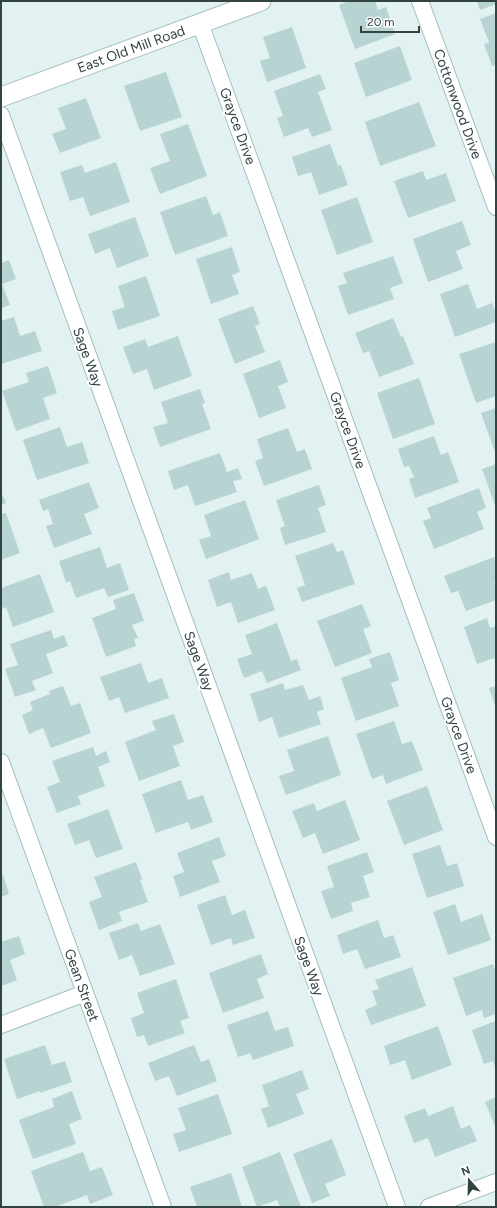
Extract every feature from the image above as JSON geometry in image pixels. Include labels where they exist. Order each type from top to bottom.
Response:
[{"type":"street","name":"East Old Mill Road","points":[[1,97],[261,1]]},
{"type":"street","name":"Cottonwood Drive","points":[[420,1],[496,207]]},
{"type":"street","name":"Grayce Drive","points":[[200,23],[496,837]]},
{"type":"street","name":"Sage Way","points":[[1,115],[397,1207]]},
{"type":"street","name":"Gean Street","points":[[1,762],[163,1207]]},
{"type":"street","points":[[1,1024],[85,993]]},
{"type":"street","points":[[430,1207],[496,1182]]},
{"type":"building","points":[[349,1],[375,1],[378,10],[386,7],[395,34],[355,49],[339,5]]},
{"type":"building","points":[[477,1],[496,1],[496,4],[480,10]]},
{"type":"building","points":[[496,13],[496,65],[492,66],[484,44],[489,42],[480,19]]},
{"type":"building","points":[[292,27],[306,68],[267,82],[260,61],[270,58],[263,37]]},
{"type":"building","points":[[400,46],[412,80],[366,97],[354,63]]},
{"type":"building","points":[[166,72],[182,117],[140,131],[124,86]]},
{"type":"building","points":[[320,74],[326,89],[318,92],[332,130],[312,137],[308,128],[284,137],[277,118],[283,116],[274,91]]},
{"type":"building","points":[[86,98],[101,138],[60,153],[52,134],[66,129],[58,108]]},
{"type":"building","points":[[419,102],[436,146],[380,166],[365,122]]},
{"type":"building","points":[[188,124],[207,176],[160,194],[150,168],[170,161],[160,134]]},
{"type":"building","points":[[330,144],[338,166],[341,165],[348,185],[319,195],[311,172],[298,176],[292,157]]},
{"type":"building","points":[[116,162],[130,202],[90,216],[83,197],[70,201],[60,172],[82,165],[85,173]]},
{"type":"building","points":[[423,171],[426,180],[446,173],[456,201],[408,218],[394,181]]},
{"type":"building","points":[[206,196],[213,215],[220,212],[228,236],[175,255],[160,212]]},
{"type":"building","points":[[357,197],[373,242],[337,255],[321,210]]},
{"type":"building","points":[[135,217],[149,256],[117,268],[110,248],[95,254],[88,234]]},
{"type":"building","points":[[462,221],[471,245],[456,251],[463,269],[428,282],[413,239]]},
{"type":"building","points":[[232,247],[240,272],[232,275],[239,294],[211,304],[196,259]]},
{"type":"building","points":[[393,256],[403,283],[390,288],[394,299],[348,315],[338,286],[347,283],[343,273]]},
{"type":"building","points":[[9,260],[16,279],[2,284],[10,305],[1,308],[1,263]]},
{"type":"building","points":[[146,276],[160,316],[118,330],[112,311],[125,307],[118,286]]},
{"type":"building","points":[[468,284],[477,309],[492,303],[496,313],[496,322],[455,337],[440,294]]},
{"type":"building","points":[[253,306],[260,324],[255,326],[265,352],[235,364],[218,319]]},
{"type":"building","points":[[14,317],[20,336],[35,331],[42,351],[1,364],[1,321]]},
{"type":"building","points":[[393,318],[401,337],[403,336],[414,364],[379,377],[369,351],[363,353],[355,333]]},
{"type":"building","points":[[178,336],[192,376],[154,390],[147,369],[133,374],[123,347],[145,339],[148,347]]},
{"type":"building","points":[[496,342],[496,396],[476,403],[459,354]]},
{"type":"building","points":[[280,360],[288,382],[278,386],[286,408],[259,418],[243,374]]},
{"type":"building","points":[[48,366],[57,393],[43,398],[50,419],[16,431],[2,391],[29,382],[26,373]]},
{"type":"building","points":[[419,378],[435,424],[393,439],[377,393]]},
{"type":"building","points":[[200,389],[205,403],[202,404],[211,429],[160,447],[153,427],[168,423],[161,402]]},
{"type":"building","points":[[496,408],[496,455],[481,413]]},
{"type":"building","points":[[60,427],[67,447],[82,442],[89,463],[37,480],[23,440]]},
{"type":"building","points":[[288,428],[297,452],[305,449],[312,469],[264,486],[255,461],[263,458],[257,439]]},
{"type":"building","points":[[434,436],[441,455],[448,452],[459,482],[415,498],[409,479],[414,477],[409,466],[404,467],[398,449]]},
{"type":"building","points":[[220,453],[227,472],[238,468],[242,479],[233,481],[237,492],[195,506],[188,485],[174,490],[168,471]]},
{"type":"building","points":[[496,464],[496,508],[482,469]]},
{"type":"building","points":[[89,482],[99,508],[84,514],[92,534],[54,548],[46,526],[53,524],[48,509],[43,511],[39,500]]},
{"type":"building","points":[[319,485],[326,505],[318,508],[326,532],[285,545],[280,528],[285,526],[276,500]]},
{"type":"building","points":[[479,488],[486,508],[477,512],[484,529],[434,549],[423,521],[431,518],[427,508]]},
{"type":"building","points":[[1,492],[6,503],[1,505]]},
{"type":"building","points":[[245,500],[259,539],[206,559],[199,540],[211,536],[204,515]]},
{"type":"building","points":[[6,513],[20,553],[1,560],[1,514]]},
{"type":"building","points":[[333,543],[337,552],[343,550],[355,584],[302,602],[297,588],[305,585],[295,556]]},
{"type":"building","points":[[100,547],[107,568],[120,563],[129,590],[108,597],[104,588],[76,598],[70,581],[66,583],[59,561]]},
{"type":"building","points":[[494,557],[496,563],[496,581],[494,582],[496,587],[496,600],[466,611],[458,591],[451,593],[444,576]]},
{"type":"building","points":[[229,572],[231,580],[252,573],[258,589],[266,586],[275,610],[238,623],[231,602],[217,607],[208,580]]},
{"type":"building","points":[[40,574],[54,612],[13,627],[6,607],[1,609],[1,588]]},
{"type":"building","points":[[134,593],[144,621],[132,625],[138,638],[134,639],[136,646],[106,657],[92,618],[116,609],[113,600]]},
{"type":"building","points":[[362,604],[371,626],[363,629],[372,653],[335,667],[317,621]]},
{"type":"building","points":[[487,618],[490,628],[496,626],[496,662],[494,658],[477,664],[464,627]]},
{"type":"building","points":[[277,623],[291,661],[297,659],[301,670],[267,683],[262,671],[244,678],[237,659],[252,654],[245,635]]},
{"type":"building","points":[[51,630],[54,639],[64,635],[68,646],[46,654],[53,673],[32,681],[36,690],[15,697],[5,669],[18,665],[10,644]]},
{"type":"building","points":[[390,652],[399,680],[391,683],[399,706],[356,721],[341,678],[372,667],[369,659]]},
{"type":"building","points":[[141,663],[148,683],[162,678],[169,698],[125,713],[119,697],[109,701],[100,677]]},
{"type":"building","points":[[283,683],[285,690],[303,685],[309,700],[320,696],[324,709],[317,712],[321,724],[279,738],[272,717],[259,722],[250,694]]},
{"type":"building","points":[[63,686],[71,706],[80,703],[91,733],[51,748],[43,728],[29,734],[22,715],[33,710],[30,702],[50,694],[49,691]]},
{"type":"building","points":[[496,686],[496,708],[489,688]]},
{"type":"building","points":[[174,714],[184,742],[173,746],[180,766],[139,781],[125,742],[156,730],[152,721]]},
{"type":"building","points":[[394,721],[402,744],[412,741],[423,770],[386,784],[383,775],[372,779],[356,734]]},
{"type":"building","points":[[328,736],[341,775],[286,795],[279,776],[294,771],[287,750]]},
{"type":"building","points":[[93,747],[96,756],[106,751],[110,762],[98,767],[105,786],[78,796],[81,804],[57,813],[47,787],[60,782],[52,761]]},
{"type":"building","points":[[181,780],[188,800],[203,795],[213,822],[191,830],[188,822],[156,833],[142,794]]},
{"type":"building","points":[[427,786],[443,830],[404,845],[387,801]]},
{"type":"building","points":[[345,800],[360,840],[323,854],[315,833],[303,838],[292,811],[314,803],[317,811]]},
{"type":"building","points":[[108,809],[123,849],[96,858],[89,840],[75,845],[67,824]]},
{"type":"building","points":[[219,837],[226,856],[212,861],[220,882],[180,897],[173,876],[184,872],[177,853]]},
{"type":"building","points":[[440,845],[447,866],[457,863],[464,886],[427,898],[412,854]]},
{"type":"building","points":[[367,852],[374,872],[363,876],[370,897],[351,903],[353,911],[331,919],[321,891],[334,887],[327,866]]},
{"type":"building","points":[[136,862],[142,879],[140,880],[148,902],[119,912],[122,921],[99,930],[89,902],[102,897],[94,877]]},
{"type":"building","points":[[1,875],[3,875],[9,894],[1,897]]},
{"type":"building","points":[[225,895],[232,915],[245,910],[255,938],[233,945],[231,938],[211,945],[197,905]]},
{"type":"building","points":[[455,904],[461,922],[482,914],[491,940],[448,955],[433,912]]},
{"type":"building","points":[[378,920],[384,938],[393,935],[401,957],[365,969],[357,949],[343,954],[337,935]]},
{"type":"building","points":[[138,923],[141,931],[160,924],[175,964],[140,976],[132,955],[119,960],[109,933]]},
{"type":"building","points":[[19,936],[25,954],[10,960],[17,980],[1,986],[1,942]]},
{"type":"building","points":[[261,954],[268,974],[257,979],[264,998],[223,1013],[209,973]]},
{"type":"building","points":[[493,964],[496,973],[496,1014],[484,1018],[482,1010],[466,1016],[453,978]]},
{"type":"building","points":[[412,967],[426,1006],[371,1025],[365,1010],[377,1005],[372,991],[379,989],[375,980]]},
{"type":"building","points":[[176,979],[189,1018],[180,1021],[185,1033],[148,1046],[144,1035],[137,1037],[131,1018],[144,1013],[137,993]]},
{"type":"building","points":[[268,1011],[275,1031],[288,1027],[294,1046],[253,1060],[250,1053],[238,1057],[227,1025]]},
{"type":"building","points":[[496,1021],[496,1070],[493,1061],[484,1064],[472,1030]]},
{"type":"building","points":[[438,1026],[452,1065],[412,1080],[405,1060],[390,1065],[384,1046]]},
{"type":"building","points":[[45,1045],[52,1065],[65,1061],[72,1082],[17,1099],[4,1059]]},
{"type":"building","points":[[194,1045],[201,1062],[209,1059],[217,1081],[177,1096],[169,1076],[155,1081],[148,1063]]},
{"type":"building","points":[[302,1070],[309,1089],[296,1094],[304,1114],[268,1128],[261,1109],[269,1106],[262,1085]]},
{"type":"building","points":[[72,1091],[82,1119],[69,1124],[76,1144],[33,1159],[19,1120],[54,1107],[52,1099]]},
{"type":"building","points":[[218,1094],[232,1134],[179,1152],[173,1134],[186,1130],[178,1108]]},
{"type":"building","points":[[496,1097],[496,1125],[495,1126],[485,1102]]},
{"type":"building","points":[[453,1106],[461,1129],[470,1125],[477,1141],[435,1157],[428,1138],[414,1143],[404,1116],[425,1108],[428,1116]]},
{"type":"building","points":[[332,1139],[346,1175],[325,1184],[330,1196],[312,1203],[293,1154]]},
{"type":"building","points":[[83,1152],[90,1171],[102,1167],[113,1195],[90,1204],[87,1195],[55,1207],[44,1207],[31,1171]]},
{"type":"building","points":[[280,1152],[301,1207],[280,1207],[277,1200],[257,1207],[242,1167]]},
{"type":"building","points":[[231,1173],[242,1207],[197,1207],[190,1187]]}]
